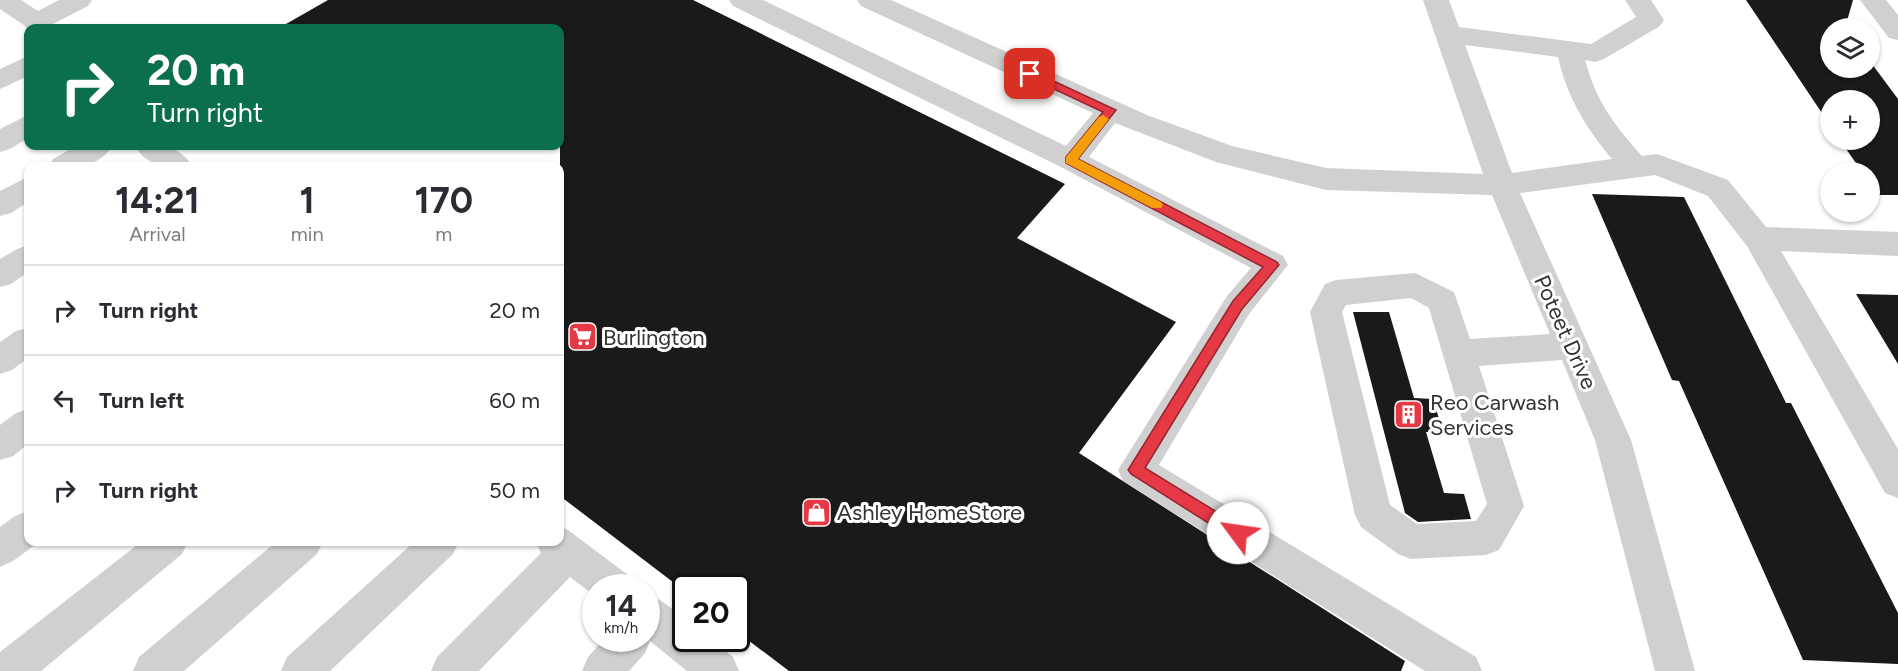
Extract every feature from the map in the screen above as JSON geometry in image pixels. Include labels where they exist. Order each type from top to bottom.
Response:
[{"type":"street","points":[[3,0],[37,24]]},
{"type":"street","points":[[40,24],[79,0]]},
{"type":"street","points":[[870,0],[1110,110],[1226,155],[1326,179],[1502,185],[1656,164],[1718,188],[1758,238],[1898,482]]},
{"type":"street","name":"Poteet Drive","points":[[1436,0],[1502,185],[1613,440],[1675,671]]},
{"type":"street","points":[[1448,34],[1595,53],[1650,20],[1638,0]]},
{"type":"street","points":[[1873,0],[1898,32]]},
{"type":"street","points":[[758,3],[1071,160],[1272,265],[1238,305],[1136,470],[1462,671]]},
{"type":"street","points":[[1569,49],[1578,84],[1599,125],[1635,167]]},
{"type":"street","points":[[0,81],[24,67]]},
{"type":"street","points":[[1071,160],[1110,110]]},
{"type":"street","points":[[0,142],[24,127]]},
{"type":"street","points":[[70,162],[91,150]]},
{"type":"street","points":[[153,150],[168,162]]},
{"type":"street","points":[[0,205],[24,190]]},
{"type":"street","points":[[1758,238],[1898,244]]},
{"type":"street","points":[[0,275],[24,260]]},
{"type":"street","points":[[1415,285],[1443,301],[1458,354],[1506,506],[1486,538],[1411,542],[1374,515],[1326,312],[1336,293],[1415,285]]},
{"type":"street","points":[[0,360],[24,344]]},
{"type":"street","points":[[1458,354],[1572,346]]},
{"type":"street","points":[[0,445],[24,427]]},
{"type":"street","points":[[0,549],[24,531]]},
{"type":"street","points":[[9,671],[164,546]]},
{"type":"street","points":[[153,671],[299,546]]},
{"type":"street","points":[[302,671],[436,546]]},
{"type":"street","points":[[451,671],[562,547],[596,574]]},
{"type":"street","points":[[660,633],[719,671]]},
{"type":"street","points":[[602,671],[619,652]]},
{"type":"building","points":[[328,0],[693,0],[1065,184],[1017,238],[1176,322],[1079,453],[1405,661],[1401,671],[789,671],[750,642],[750,574],[672,574],[672,581],[564,499],[564,162],[560,162],[560,150],[564,150],[564,24],[286,24]]},
{"type":"building","points":[[1746,0],[1853,0],[1848,18],[1820,18],[1820,78],[1880,78],[1880,75],[1898,99],[1898,195],[1880,195],[1880,162],[1855,162],[1847,150],[1880,150],[1880,90],[1820,90],[1820,110]]},
{"type":"building","points":[[1592,194],[1684,197],[1786,403],[1791,403],[1898,613],[1898,664],[1803,660],[1679,381],[1672,380]]},
{"type":"building","points":[[1856,294],[1898,295],[1898,364]]},
{"type":"building","name":"Reo Carwash Services","points":[[1353,312],[1389,312],[1414,398],[1433,399],[1443,432],[1426,432],[1444,493],[1464,494],[1471,519],[1418,522],[1405,513]]},
{"type":"slow traffic","points":[[1103,119],[1071,160],[1157,205]]},
{"type":"place","name":"Burlington","points":[[582,337]]},
{"type":"place","name":"Reo Carwash Services","points":[[1409,415]]},
{"type":"place","name":"Ashley HomeStore","points":[[816,512]]},
{"type":"route","points":[[1030,74],[1110,110],[1071,160],[1272,265],[1238,305],[1136,470],[1238,533]]}]
